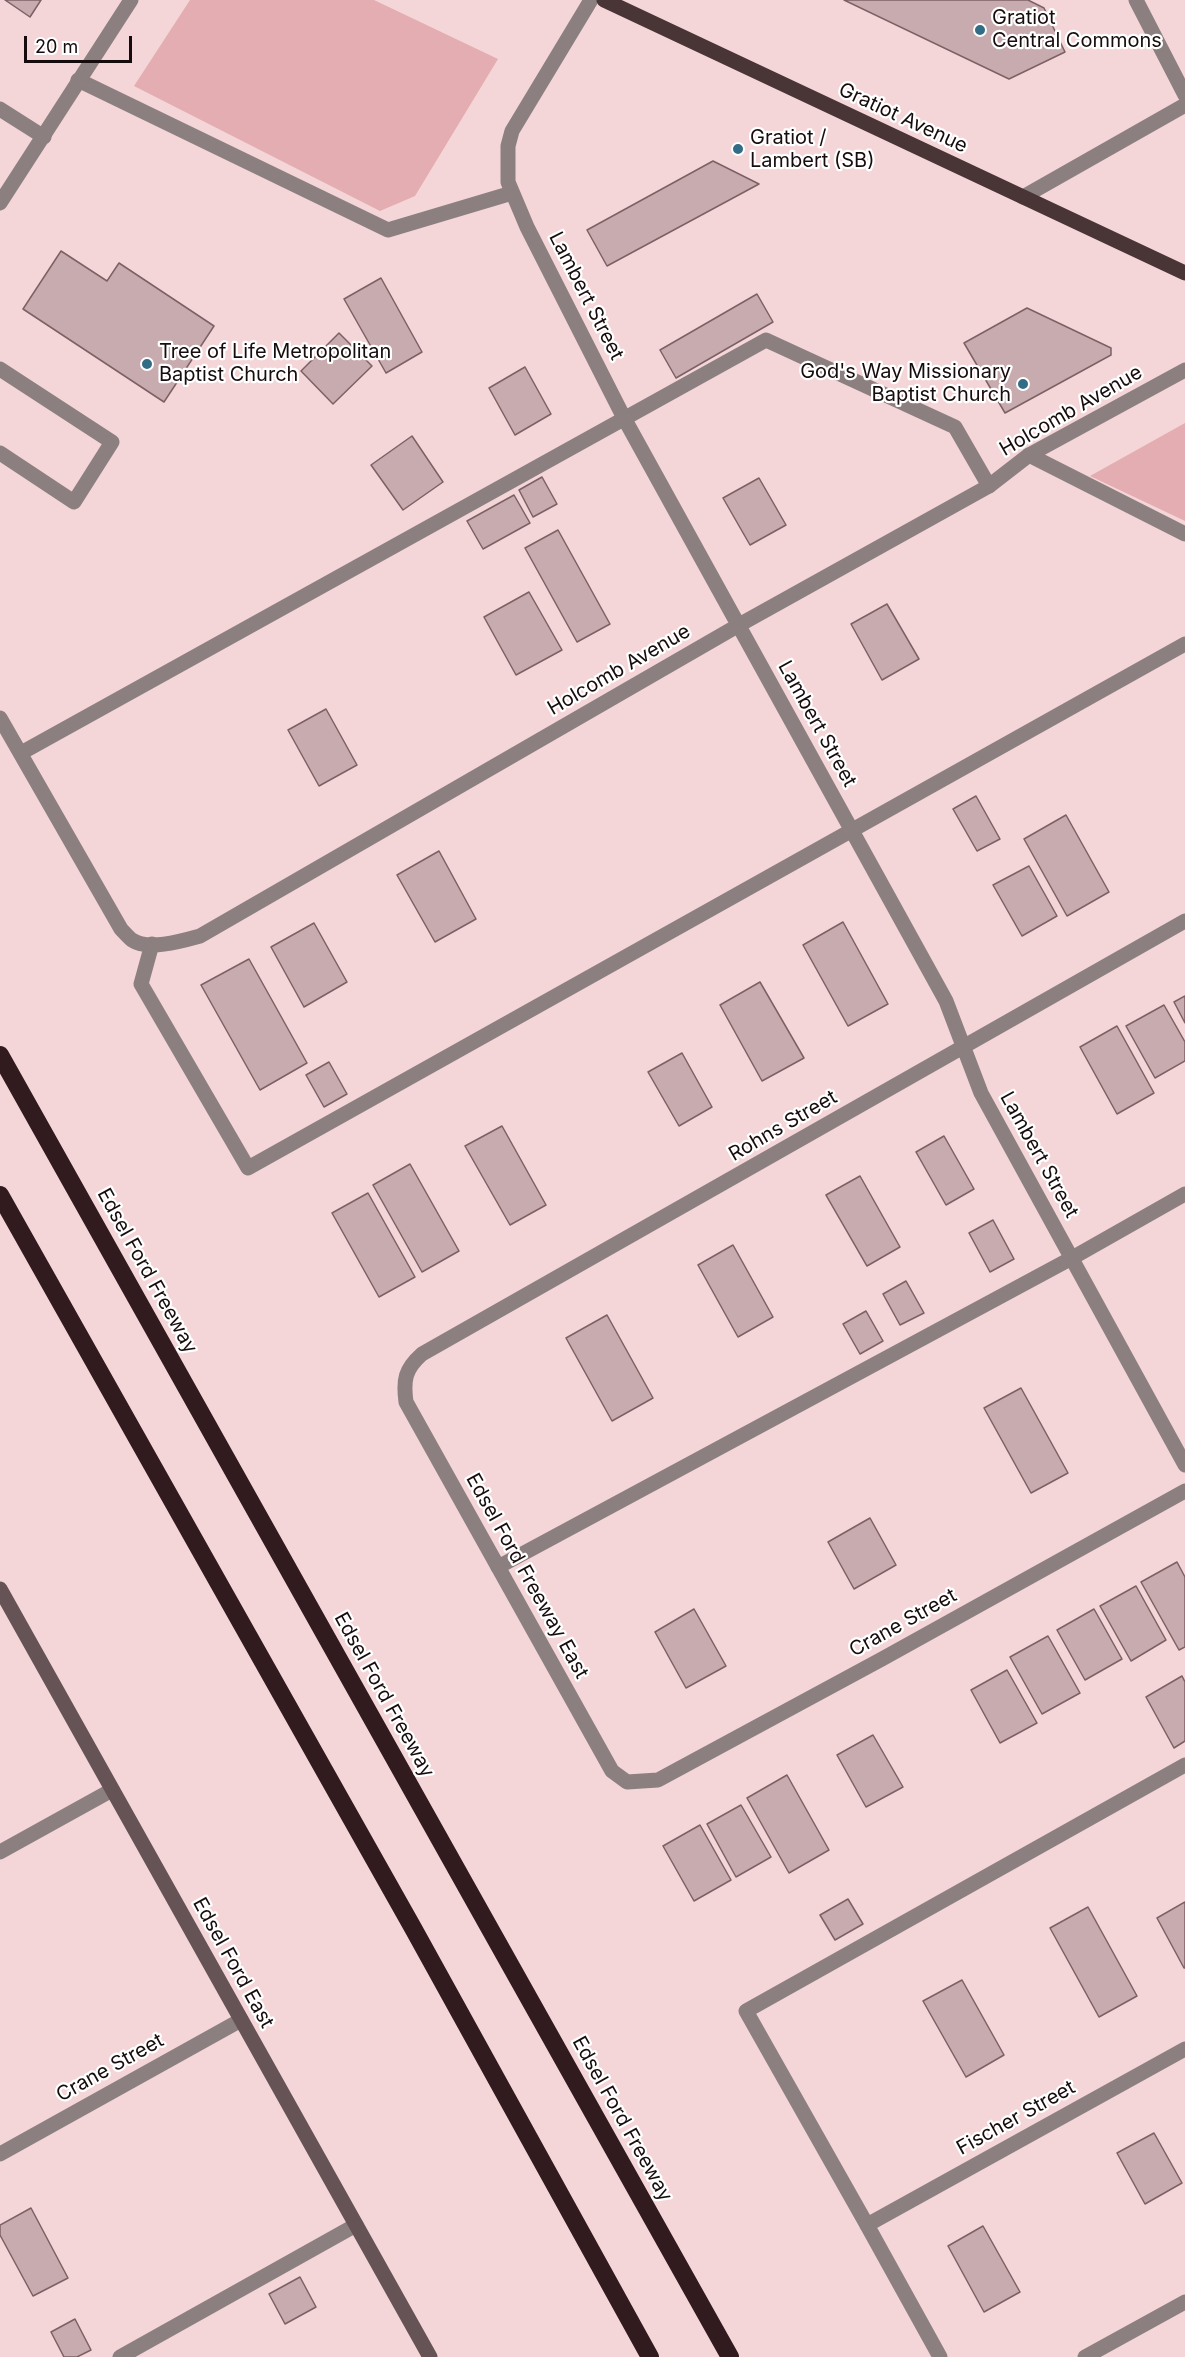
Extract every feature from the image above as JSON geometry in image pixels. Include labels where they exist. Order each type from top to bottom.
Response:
[{"type":"highway","name":"Edsel Ford Freeway","points":[[0,1055],[730,2357]]},
{"type":"highway","points":[[0,1195],[408,1917],[650,2357]]},
{"type":"main road","name":"Gratiot Avenue","points":[[604,0],[1185,273]]},
{"type":"street","points":[[0,203],[131,0]]},
{"type":"street","name":"Lambert Street","points":[[591,0],[512,130],[508,146],[508,182],[512,194],[624,418],[946,1001],[981,1093],[1185,1465]]},
{"type":"street","points":[[1136,0],[1185,95]]},
{"type":"street","points":[[78,80],[388,230],[512,194]]},
{"type":"street","points":[[1023,196],[1185,105]]},
{"type":"street","points":[[0,109],[44,137]]},
{"type":"street","points":[[0,718],[21,753],[766,340],[955,427],[989,486]]},
{"type":"street","points":[[0,369],[112,442],[74,502],[0,453]]},
{"type":"street","name":"Holcomb Avenue","points":[[21,753],[121,929],[133,941],[152,944],[174,943],[200,936],[739,625],[989,486],[1029,455],[1185,370]]},
{"type":"street","points":[[1029,455],[1185,534]]},
{"type":"street","points":[[152,944],[141,984],[248,1168],[1185,644]]},
{"type":"street","name":"Rohns Street","points":[[407,1373],[412,1363],[422,1354],[1185,921]]},
{"type":"street","points":[[498,1567],[1072,1258],[1185,1194]]},
{"type":"street","name":"Edsel Ford Freeway East","points":[[407,1373],[403,1383],[406,1402],[612,1771],[627,1782],[638,1783]]},
{"type":"street","name":"Crane Street","points":[[638,1783],[658,1780],[1185,1491]]},
{"type":"street","name":"Edsel Ford East","points":[[0,1589],[430,2357]]},
{"type":"street","points":[[940,2357],[746,2011],[1185,1765]]},
{"type":"street","points":[[0,1852],[112,1790]]},
{"type":"street","name":"Crane Street","points":[[0,2154],[241,2020]]},
{"type":"street","name":"Fischer Street","points":[[867,2225],[1185,2049]]},
{"type":"street","points":[[120,2357],[356,2225]]},
{"type":"street","points":[[1085,2357],[1185,2302]]},
{"type":"shaded area","points":[[190,0],[374,0],[498,59],[415,196],[380,211],[134,86]]},
{"type":"shaded area","points":[[1185,423],[1185,521],[1090,476]]},
{"type":"building","points":[[5,0],[41,0],[30,17]]},
{"type":"building","name":"Gratiot Central Commons","points":[[844,0],[1028,0],[1044,8],[1065,52],[1009,79]]},
{"type":"building","points":[[713,161],[759,184],[607,266],[587,230]]},
{"type":"building","name":"Tree of Life Metropolitan Baptist Church","points":[[61,251],[107,281],[119,263],[214,326],[164,402],[23,309]]},
{"type":"building","points":[[381,278],[422,352],[386,373],[344,299]]},
{"type":"building","points":[[757,294],[773,322],[676,378],[660,350]]},
{"type":"building","name":"God's Way Missionary Baptist Church","points":[[1027,308],[1111,348],[1111,355],[1005,413],[964,343]]},
{"type":"building","points":[[339,333],[372,366],[333,404],[301,371]]},
{"type":"building","points":[[525,367],[551,414],[515,435],[489,388]]},
{"type":"building","points":[[412,436],[443,482],[403,510],[371,465]]},
{"type":"building","points":[[542,477],[557,504],[533,517],[519,490]]},
{"type":"building","points":[[759,478],[786,525],[750,545],[723,498]]},
{"type":"building","points":[[514,495],[530,523],[483,549],[467,521]]},
{"type":"building","points":[[558,530],[610,624],[577,642],[525,548]]},
{"type":"building","points":[[529,592],[562,650],[516,675],[484,617]]},
{"type":"building","points":[[887,604],[919,659],[882,680],[851,624]]},
{"type":"building","points":[[326,709],[357,765],[319,786],[288,730]]},
{"type":"building","points":[[976,796],[1000,839],[977,851],[953,809]]},
{"type":"building","points":[[1066,815],[1109,892],[1067,916],[1024,839]]},
{"type":"building","points":[[439,851],[476,919],[435,942],[397,875]]},
{"type":"building","points":[[1029,866],[1057,916],[1022,936],[993,885]]},
{"type":"building","points":[[843,922],[888,1004],[848,1026],[803,945]]},
{"type":"building","points":[[314,923],[347,982],[304,1007],[271,947]]},
{"type":"building","points":[[249,959],[307,1063],[260,1090],[201,985]]},
{"type":"building","points":[[760,982],[804,1058],[762,1081],[720,1005]]},
{"type":"building","points":[[1185,996],[1185,1023],[1174,1002]]},
{"type":"building","points":[[1164,1005],[1185,1042],[1185,1061],[1155,1078],[1126,1026]]},
{"type":"building","points":[[1117,1026],[1154,1093],[1117,1114],[1080,1047]]},
{"type":"building","points":[[682,1053],[712,1107],[679,1126],[648,1072]]},
{"type":"building","points":[[329,1062],[347,1094],[324,1107],[306,1075]]},
{"type":"building","points":[[502,1126],[546,1205],[510,1225],[465,1146]]},
{"type":"building","points":[[944,1136],[974,1189],[946,1205],[916,1152]]},
{"type":"building","points":[[410,1164],[459,1251],[422,1272],[373,1185]]},
{"type":"building","points":[[860,1176],[900,1247],[867,1266],[826,1195]]},
{"type":"building","points":[[368,1193],[415,1277],[379,1297],[332,1213]]},
{"type":"building","points":[[993,1220],[1014,1259],[990,1272],[969,1233]]},
{"type":"building","points":[[733,1245],[773,1317],[738,1337],[698,1265]]},
{"type":"building","points":[[906,1281],[924,1313],[900,1325],[883,1294]]},
{"type":"building","points":[[866,1311],[883,1341],[860,1354],[843,1324]]},
{"type":"building","points":[[607,1315],[653,1398],[612,1421],[566,1338]]},
{"type":"building","points":[[1021,1388],[1068,1473],[1031,1493],[984,1408]]},
{"type":"building","points":[[870,1518],[896,1565],[854,1589],[828,1542]]},
{"type":"building","points":[[1177,1562],[1185,1577],[1185,1647],[1179,1650],[1141,1582]]},
{"type":"building","points":[[1136,1586],[1166,1640],[1131,1661],[1100,1606]]},
{"type":"building","points":[[694,1609],[726,1666],[686,1688],[655,1632]]},
{"type":"building","points":[[1094,1609],[1122,1659],[1085,1680],[1057,1630]]},
{"type":"building","points":[[1048,1636],[1080,1693],[1042,1714],[1010,1657]]},
{"type":"building","points":[[1007,1670],[1037,1723],[1000,1743],[971,1690]]},
{"type":"building","points":[[1182,1676],[1185,1682],[1185,1741],[1174,1748],[1146,1697]]},
{"type":"building","points":[[873,1735],[903,1787],[866,1807],[837,1755]]},
{"type":"building","points":[[787,1775],[829,1850],[789,1873],[747,1798]]},
{"type":"building","points":[[741,1805],[771,1857],[736,1877],[707,1824]]},
{"type":"building","points":[[700,1825],[731,1880],[694,1901],[663,1846]]},
{"type":"building","points":[[848,1899],[863,1924],[835,1940],[820,1915]]},
{"type":"building","points":[[1185,1902],[1185,1968],[1184,1968],[1157,1918]]},
{"type":"building","points":[[1088,1907],[1137,1996],[1099,2017],[1050,1928]]},
{"type":"building","points":[[962,1980],[1004,2055],[966,2077],[923,2001]]},
{"type":"building","points":[[1154,2133],[1182,2183],[1145,2204],[1117,2153]]},
{"type":"building","points":[[31,2208],[68,2278],[33,2296],[0,2235],[0,2225]]},
{"type":"building","points":[[983,2226],[1020,2292],[984,2312],[948,2246]]},
{"type":"building","points":[[300,2277],[316,2307],[285,2324],[269,2294]]},
{"type":"building","points":[[75,2319],[91,2350],[77,2357],[64,2357],[51,2332]]},
{"type":"place","name":"Gratiot Central Commons","points":[[980,30]]},
{"type":"place","name":"Gratiot / Lambert (SB)","points":[[738,149]]},
{"type":"place","name":"Tree of Life Metropolitan Baptist Church","points":[[147,364]]},
{"type":"place","name":"God's Way Missionary Baptist Church","points":[[1023,384]]}]
